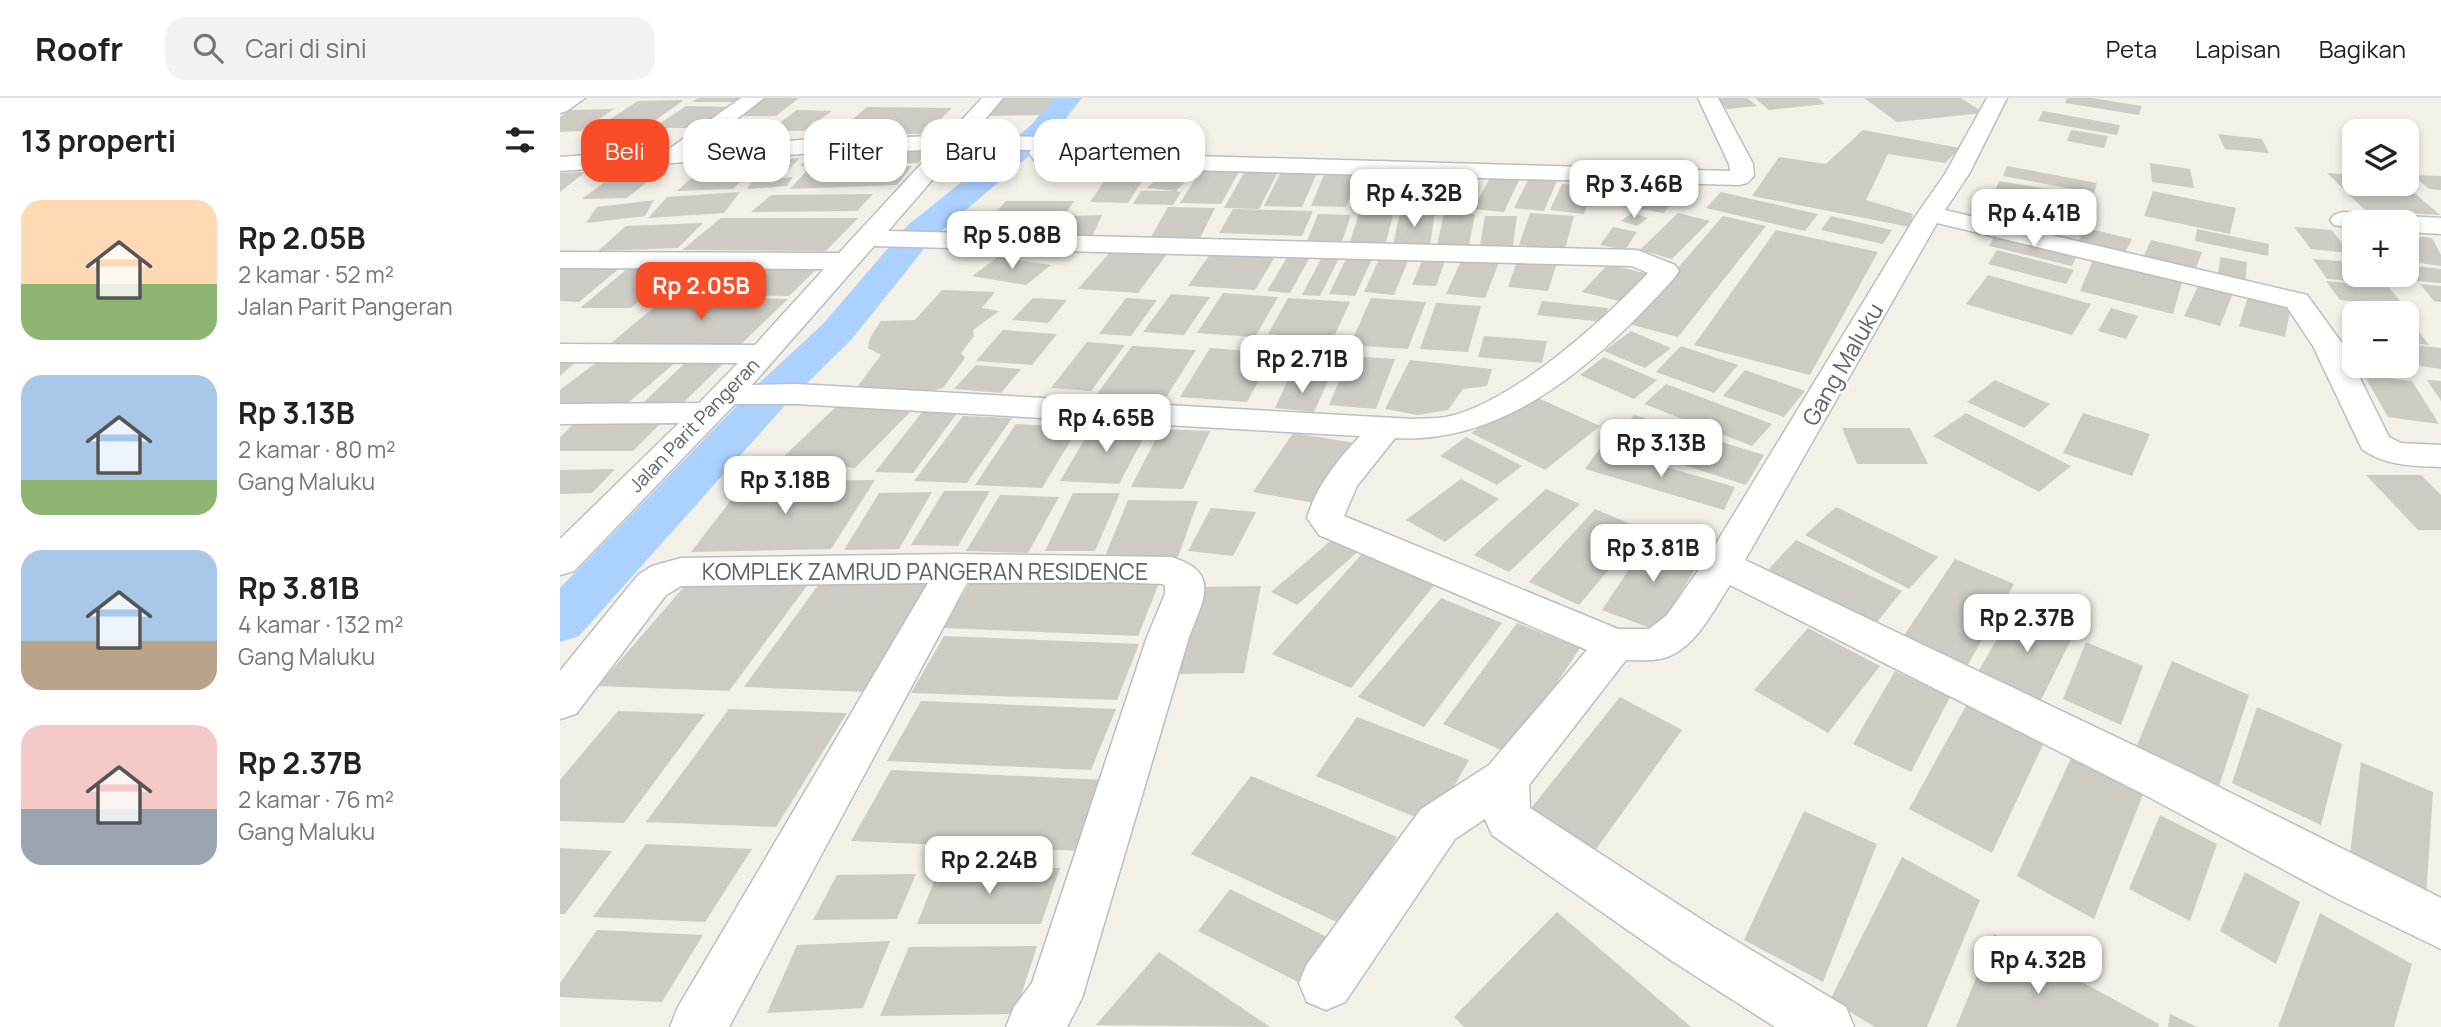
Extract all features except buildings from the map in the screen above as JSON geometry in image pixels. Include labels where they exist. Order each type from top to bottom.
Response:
[{"type":"street","points":[[560,107],[575,98]]},
{"type":"street","points":[[675,156],[754,98]]},
{"type":"street","name":"Jalan Parit Pangeran","points":[[974,119],[993,98]]},
{"type":"street","points":[[1020,141],[1044,144],[1045,147],[1040,153],[1045,159],[1739,178],[1742,176],[1741,164],[1708,98]]},
{"type":"street","name":"Gang Maluku","points":[[1615,645],[1658,644],[1681,626],[1723,565],[1956,174],[1997,98]]},
{"type":"street","points":[[560,164],[814,146],[921,144]]},
{"type":"street","name":"Jalan Parit Pangeran","points":[[560,562],[726,401],[763,354],[845,261],[877,239],[922,182]]},
{"type":"street","points":[[1930,214],[2297,302],[2304,308],[2331,352],[2374,442],[2383,450],[2395,453],[2441,456]]},
{"type":"street","points":[[2419,224],[2441,226]]},
{"type":"street","points":[[560,414],[796,394],[1413,429],[1451,426],[1483,415],[1530,388],[1615,323],[1641,300],[1665,271],[1637,258],[877,239]]},
{"type":"street","points":[[560,260],[845,261]]},
{"type":"street","points":[[560,353],[763,354]]},
{"type":"street","points":[[1326,983],[1438,824],[1506,779],[1615,645],[1332,526],[1325,518],[1326,509],[1344,480],[1385,427]]},
{"type":"street","points":[[1723,565],[2162,781],[2356,883],[2441,924]]},
{"type":"street","points":[[698,1027],[956,568]]},
{"type":"street","name":"KOMPLEK ZAMRUD PANGERAN RESIDENCE","points":[[560,702],[652,585],[666,576],[681,572],[956,568],[1171,570],[1185,580],[1185,594],[1168,637],[1054,998],[1034,1027]]},
{"type":"street","points":[[1506,779],[1504,797],[1509,820],[1690,943],[1826,1027]]},
{"type":"waterway","points":[[560,622],[772,394],[837,332],[920,232],[1020,150],[1042,130],[1068,98]]}]
